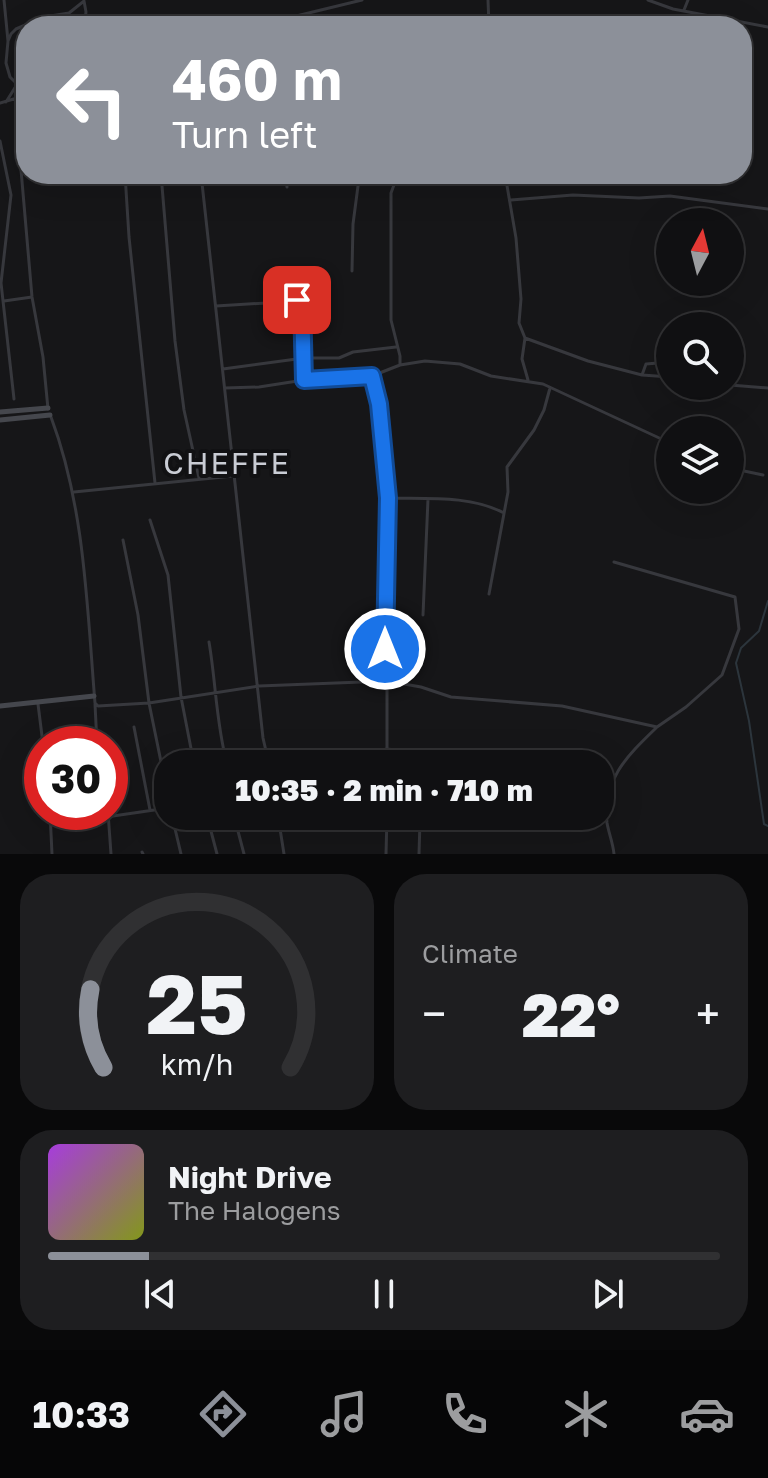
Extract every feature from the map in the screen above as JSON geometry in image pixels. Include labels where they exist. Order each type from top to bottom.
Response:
[{"type":"street","points":[[4,0],[8,41],[6,63],[10,77],[16,83],[6,102]]},
{"type":"street","points":[[296,16],[362,0]]},
{"type":"street","points":[[648,0],[715,16]]},
{"type":"street","points":[[684,10],[688,0]]},
{"type":"street","points":[[50,16],[69,13],[84,1],[85,16]]},
{"type":"street","points":[[8,41],[16,29]]},
{"type":"street","points":[[0,103],[16,98]]},
{"type":"street","points":[[0,141],[11,195],[0,266],[14,399]]},
{"type":"street","points":[[22,184],[32,297],[48,408],[74,492],[89,617],[96,726]]},
{"type":"street","points":[[126,184],[155,483]]},
{"type":"street","points":[[162,184],[175,341],[184,410],[199,478]]},
{"type":"street","points":[[202,184],[266,750]]},
{"type":"street","points":[[352,271],[358,184]]},
{"type":"street","points":[[394,184],[391,193],[391,320],[400,365]]},
{"type":"street","points":[[507,184],[510,216],[516,238],[521,299],[519,323],[525,338],[522,359],[528,380]]},
{"type":"street","points":[[511,200],[573,195],[670,196],[768,209]]},
{"type":"street","points":[[3,301],[32,297]]},
{"type":"street","points":[[216,306],[300,301],[304,380]]},
{"type":"street","points":[[525,338],[588,361],[656,376]]},
{"type":"street","points":[[223,369],[304,358],[339,358],[353,352],[396,347]]},
{"type":"street","points":[[225,388],[372,376],[400,365],[442,361],[472,366],[499,378],[528,380],[550,387],[656,436]]},
{"type":"street","points":[[642,375],[646,364],[656,363]]},
{"type":"street","points":[[372,376],[379,404],[388,498],[386,749],[397,750]]},
{"type":"street","points":[[744,386],[768,388]]},
{"type":"street","points":[[489,594],[508,492],[507,467],[534,430],[550,387]]},
{"type":"street","points":[[0,412],[48,408]]},
{"type":"street","points":[[0,420],[50,415]]},
{"type":"street","points":[[744,471],[763,475]]},
{"type":"street","points":[[74,492],[235,476]]},
{"type":"street","points":[[388,498],[491,506],[504,513]]},
{"type":"street","points":[[423,615],[428,499]]},
{"type":"street","points":[[150,520],[168,575],[181,697],[191,750]]},
{"type":"street","points":[[123,540],[159,750]]},
{"type":"street","points":[[614,562],[735,597],[739,629],[722,675],[686,707],[657,727],[618,769],[607,795],[607,822],[614,854]]},
{"type":"street","points":[[209,642],[224,750]]},
{"type":"street","points":[[0,706],[94,700],[113,706],[259,686],[385,682],[421,687],[451,697],[562,706],[657,727]]},
{"type":"street","points":[[38,702],[41,726]]},
{"type":"street","points":[[134,727],[150,811]]},
{"type":"street","points":[[128,815],[154,810]]},
{"type":"street","points":[[51,830],[52,854]]},
{"type":"street","points":[[110,830],[111,854]]},
{"type":"street","points":[[175,830],[181,854]]},
{"type":"street","points":[[211,830],[217,854]]},
{"type":"street","points":[[238,830],[244,854]]},
{"type":"street","points":[[280,830],[284,854]]},
{"type":"street","points":[[386,854],[387,830]]},
{"type":"street","points":[[419,854],[420,830]]},
{"type":"waterway","points":[[768,601],[759,631],[741,648],[736,663],[749,721],[764,824],[768,826]]},
{"type":"district","name":"CHEFFE","points":[[227,463]]},
{"type":"route","points":[[297,300],[302,302],[304,380],[372,376],[379,404],[388,498],[385,649]]}]
